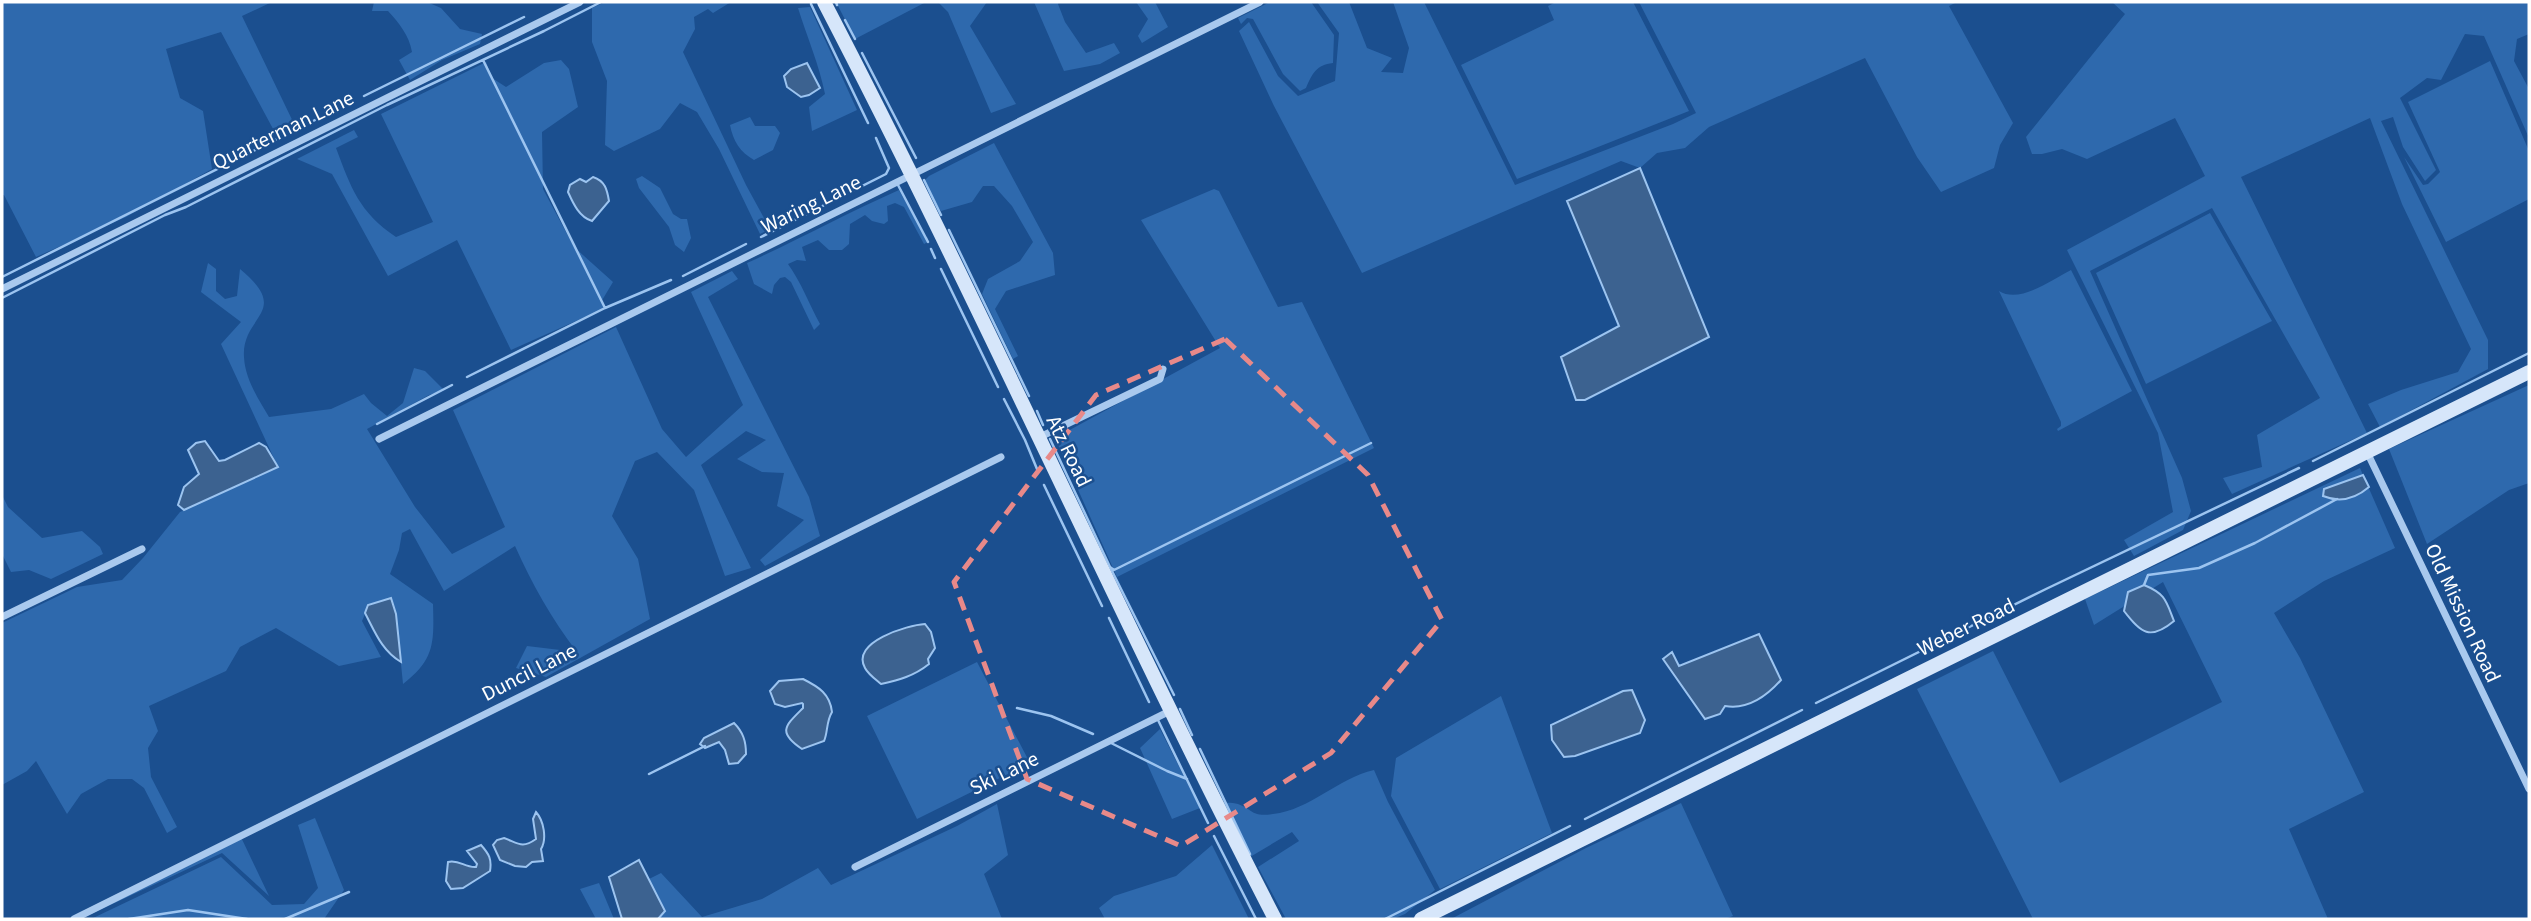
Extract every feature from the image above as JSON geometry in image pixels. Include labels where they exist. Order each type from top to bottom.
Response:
[{"type":"street","name":"Quarterman Lane","points":[[2,289],[580,2]]},
{"type":"street","name":"Atz Road","points":[[824,2],[1170,711],[1275,919]]},
{"type":"street","name":"Waring Lane","points":[[379,439],[1261,2]]},
{"type":"street","points":[[1039,438],[1160,379],[1163,369]]},
{"type":"street","name":"Weber Road","points":[[1421,919],[2529,372]]},
{"type":"street","name":"Old Mission Road","points":[[2366,452],[2529,789]]},
{"type":"street","name":"Duncil Lane","points":[[74,919],[1001,457]]},
{"type":"street","points":[[2,617],[142,549]]},
{"type":"street","name":"Ski Lane","points":[[855,867],[1170,711]]},
{"type":"highlighted area","points":[[1225,339],[1368,475],[1442,620],[1331,753],[1181,846],[1027,779],[954,582],[1096,395]]},
{"type":"shaded area","points":[[2,2],[272,2],[242,16],[297,130],[279,140],[221,32],[166,49],[180,98],[203,111],[212,169],[126,217],[36,257],[2,195]]},
{"type":"shaded area","points":[[374,2],[427,2],[441,8],[460,29],[482,34],[480,44],[442,60],[410,80],[399,60],[412,52],[409,40],[388,11],[372,11]]},
{"type":"shaded area","points":[[605,2],[731,2],[713,13],[708,9],[694,17],[695,29],[683,52],[746,185],[770,229],[760,234],[719,149],[697,112],[680,103],[660,129],[614,151],[605,145],[607,81],[592,42],[592,8]]},
{"type":"shaded area","points":[[836,2],[926,2],[855,39]]},
{"type":"shaded area","points":[[938,2],[987,2],[970,26],[1016,104],[991,113],[948,12]]},
{"type":"shaded area","points":[[1034,2],[1059,2],[1065,22],[1086,53],[1114,43],[1120,53],[1100,64],[1064,71]]},
{"type":"shaded area","points":[[1136,2],[1155,2],[1168,27],[1142,43],[1138,36],[1148,19]]},
{"type":"shaded area","points":[[1270,2],[1311,2],[1334,35],[1333,63],[1319,68],[1306,88],[1300,91],[1283,74],[1253,19],[1247,18],[1241,24],[1238,18]]},
{"type":"shaded area","points":[[1317,2],[1349,2],[1367,48],[1392,58],[1381,72],[1403,73],[1409,48],[1393,2],[1424,2],[1515,185],[1696,113],[1639,2],[1957,2],[1949,6],[2013,123],[2000,145],[1994,168],[1941,192],[1917,157],[1865,58],[1709,127],[1685,148],[1657,153],[1640,168],[1621,161],[1362,273],[1274,106],[1239,31],[1249,22],[1278,76],[1298,96],[1335,81],[1339,33]]},
{"type":"shaded area","points":[[1556,2],[1633,2],[1689,111],[1517,179],[1461,65],[1554,20],[1548,6]]},
{"type":"shaded area","points":[[2112,2],[2529,2],[2529,34],[2517,39],[2514,61],[2529,89],[2529,138],[2484,36],[2465,34],[2441,80],[2427,78],[2400,98],[2436,170],[2425,181],[2403,147],[2393,117],[2381,121],[2488,340],[2488,369],[2380,427],[2368,404],[2401,390],[2458,372],[2471,349],[2402,204],[2370,118],[2241,177],[2367,433],[2232,494],[2223,478],[2262,467],[2257,435],[2320,398],[2212,208],[2090,271],[2182,478],[2191,511],[2183,530],[2134,556],[2124,540],[2173,512],[2158,433],[2067,250],[2205,176],[2175,118],[2087,159],[2062,149],[2032,154],[2026,137],[2125,14]]},
{"type":"shaded area","points":[[810,7],[857,110],[812,131],[809,107],[825,94],[798,8]]},
{"type":"shaded area","points":[[561,60],[569,69],[578,107],[542,132],[543,189],[574,247],[613,282],[601,302],[605,308],[511,350],[457,240],[388,276],[332,174],[297,159],[354,130],[358,137],[336,148],[341,162],[365,208],[383,228],[396,237],[433,222],[381,114],[486,62],[492,78],[506,87],[544,63]]},
{"type":"shaded area","points":[[2490,61],[2529,151],[2529,199],[2446,242],[2404,157],[2423,185],[2428,184],[2440,172],[2408,102]]},
{"type":"shaded area","points":[[807,63],[820,88],[801,97],[787,87],[784,76],[791,69]]},
{"type":"shaded area","points":[[750,117],[755,126],[775,126],[780,133],[773,150],[754,160],[738,146],[730,125]]},
{"type":"shaded area","points":[[994,143],[1053,253],[1055,275],[1006,291],[995,309],[1018,356],[1013,359],[982,294],[988,279],[1020,261],[1033,242],[1012,206],[994,186],[983,186],[972,202],[941,211],[930,196],[924,181]]},
{"type":"shaded area","points":[[1640,168],[1709,337],[1585,400],[1576,400],[1561,357],[1619,326],[1567,201]]},
{"type":"shaded area","points":[[642,176],[660,188],[673,214],[687,219],[691,238],[684,252],[675,245],[669,227],[639,188],[636,179]]},
{"type":"shaded area","points":[[593,177],[605,186],[609,201],[592,221],[580,213],[568,192],[570,185],[580,179],[586,182]]},
{"type":"shaded area","points":[[1214,189],[1219,191],[1278,307],[1302,302],[1374,448],[1117,577],[1055,438],[1220,348],[1141,220]]},
{"type":"shaded area","points":[[899,190],[928,242],[924,244],[904,207],[895,203],[887,206],[888,221],[884,224],[872,221],[865,215],[850,224],[849,244],[842,250],[829,250],[818,240],[802,247],[806,261],[797,260],[788,264],[820,324],[814,330],[791,282],[785,277],[780,278],[774,285],[772,294],[754,284],[747,263]]},
{"type":"shaded area","points":[[2210,213],[2272,321],[2146,384],[2096,273]]},
{"type":"shaded area","points":[[208,263],[216,269],[216,291],[225,299],[237,296],[240,269],[263,295],[264,305],[245,343],[244,357],[249,381],[269,417],[331,409],[364,394],[387,416],[403,403],[414,368],[425,371],[444,390],[429,395],[367,429],[415,507],[452,554],[505,527],[453,410],[616,327],[662,429],[686,457],[743,405],[691,292],[732,271],[738,279],[708,297],[809,497],[820,536],[765,566],[760,560],[804,520],[777,506],[784,473],[762,472],[737,459],[766,440],[746,431],[701,465],[751,568],[725,576],[694,490],[657,452],[635,461],[612,516],[638,559],[650,619],[546,677],[516,668],[527,646],[577,652],[543,600],[515,546],[444,591],[410,529],[402,533],[390,574],[433,604],[430,649],[427,658],[414,675],[403,684],[396,614],[369,605],[362,621],[381,657],[339,666],[276,628],[240,647],[226,671],[149,706],[158,731],[148,748],[151,777],[177,827],[167,833],[144,788],[132,779],[108,779],[81,794],[67,814],[36,761],[27,771],[2,785],[2,623],[77,587],[122,580],[180,512],[278,467],[221,344],[241,322],[201,292]]},
{"type":"shaded area","points":[[2071,270],[2132,391],[2058,431],[2061,422],[1999,291],[2016,295],[2026,293]]},
{"type":"shaded area","points":[[2529,385],[2529,483],[2509,490],[2427,544],[2389,449]]},
{"type":"shaded area","points":[[205,441],[219,461],[259,443],[266,447],[278,467],[184,510],[178,505],[184,487],[199,474],[188,450],[196,443]]},
{"type":"shaded area","points":[[2360,468],[2395,548],[2324,581],[2274,613],[2300,658],[2364,792],[2289,829],[2328,919],[2033,919],[1917,689],[1993,651],[2060,783],[2222,702],[2163,582],[2094,625],[2085,599]]},
{"type":"shaded area","points":[[2363,475],[2369,487],[2358,494],[2347,499],[2323,496],[2324,489]]},
{"type":"shaded area","points":[[2,495],[8,507],[42,538],[82,531],[100,547],[103,554],[51,579],[29,570],[11,572],[2,554]]},
{"type":"shaded area","points":[[2144,585],[2164,599],[2174,621],[2158,631],[2146,632],[2124,611],[2128,592]]},
{"type":"shaded area","points":[[391,598],[396,614],[401,662],[384,647],[365,613],[368,605]]},
{"type":"shaded area","points":[[925,624],[931,632],[935,648],[928,659],[929,664],[906,677],[881,684],[868,672],[863,659],[866,650],[873,643],[895,632]]},
{"type":"shaded area","points":[[1759,634],[1781,680],[1756,701],[1741,706],[1725,706],[1720,714],[1705,719],[1663,659],[1672,652],[1679,666]]},
{"type":"shaded area","points":[[977,662],[1030,763],[917,819],[867,716]]},
{"type":"shaded area","points":[[803,679],[823,692],[829,700],[832,712],[824,741],[802,749],[789,738],[786,729],[803,708],[803,704],[785,707],[775,704],[770,691],[779,681]]},
{"type":"shaded area","points":[[1632,690],[1645,720],[1640,733],[1575,756],[1564,757],[1552,740],[1551,725],[1623,691]]},
{"type":"shaded area","points":[[1501,696],[1552,833],[1440,889],[1391,796],[1396,758]]},
{"type":"shaded area","points":[[734,723],[743,737],[746,754],[738,763],[729,764],[725,750],[719,742],[705,748],[700,744],[704,738]]},
{"type":"shaded area","points":[[1160,729],[1200,808],[1172,819],[1140,748]]},
{"type":"shaded area","points":[[1374,770],[1435,890],[1405,914],[1393,919],[1286,919],[1258,867],[1299,841],[1292,832],[1245,860],[1216,803],[1238,804],[1260,815],[1273,814],[1299,807],[1348,780]]},
{"type":"shaded area","points":[[1681,803],[1733,916],[1725,919],[1451,919],[1586,848]]},
{"type":"shaded area","points":[[997,804],[1008,855],[984,874],[1002,919],[658,919],[665,911],[647,880],[661,873],[702,917],[762,899],[818,868],[831,885],[957,826]]},
{"type":"shaded area","points":[[536,812],[544,830],[541,849],[543,861],[532,862],[526,867],[500,860],[493,845],[497,840],[504,838],[523,844],[536,839],[533,819]]},
{"type":"shaded area","points":[[315,818],[344,890],[324,919],[91,919],[221,857],[272,905],[304,904],[318,888],[298,825]]},
{"type":"shaded area","points":[[239,833],[269,896],[222,853],[91,914]]},
{"type":"shaded area","points":[[481,845],[489,857],[490,871],[463,888],[451,889],[446,881],[448,862],[476,867],[477,864],[467,851]]},
{"type":"shaded area","points":[[1212,845],[1249,919],[1105,919],[1099,908],[1114,896],[1176,876]]},
{"type":"shaded area","points":[[639,860],[665,911],[658,919],[622,919],[609,877]]},
{"type":"shaded area","points":[[599,883],[614,919],[596,919],[580,889]]},
{"type":"waterway","points":[[2,298],[387,105],[601,2]]},
{"type":"waterway","points":[[811,4],[868,123]]},
{"type":"waterway","points":[[364,96],[524,17]]},
{"type":"waterway","points":[[845,20],[855,39]]},
{"type":"waterway","points":[[862,53],[916,158]]},
{"type":"waterway","points":[[483,60],[605,308]]},
{"type":"waterway","points":[[2,277],[349,103]]},
{"type":"waterway","points":[[761,237],[886,174],[889,168],[876,138]]},
{"type":"waterway","points":[[924,180],[941,215]]},
{"type":"waterway","points":[[898,185],[928,242],[926,238]]},
{"type":"waterway","points":[[949,230],[1029,396]]},
{"type":"waterway","points":[[683,276],[746,244]]},
{"type":"waterway","points":[[931,249],[935,258]]},
{"type":"waterway","points":[[941,269],[998,387]]},
{"type":"waterway","points":[[467,377],[605,308],[671,280]]},
{"type":"waterway","points":[[2313,461],[2529,353]]},
{"type":"waterway","points":[[377,424],[452,385]]},
{"type":"waterway","points":[[1004,399],[1037,469]]},
{"type":"waterway","points":[[1037,411],[1043,425]]},
{"type":"waterway","points":[[1050,439],[1174,695]]},
{"type":"waterway","points":[[1110,567],[1114,570],[1371,443]]},
{"type":"waterway","points":[[1816,703],[2299,468]]},
{"type":"waterway","points":[[1044,485],[1102,606]]},
{"type":"waterway","points":[[2144,585],[2148,575],[2199,568],[2255,543],[2337,499]]},
{"type":"waterway","points":[[1109,618],[1149,702]]},
{"type":"waterway","points":[[1017,708],[1051,716],[1093,734]]},
{"type":"waterway","points":[[1180,709],[1192,735]]},
{"type":"waterway","points":[[1585,819],[1802,710]]},
{"type":"waterway","points":[[1158,720],[1208,823]]},
{"type":"waterway","points":[[1111,743],[1187,779]]},
{"type":"waterway","points":[[649,774],[705,746]]},
{"type":"waterway","points":[[1200,749],[1250,854]]},
{"type":"waterway","points":[[1385,919],[1570,826]]},
{"type":"waterway","points":[[1214,836],[1256,919]]},
{"type":"waterway","points":[[285,919],[349,892]]},
{"type":"waterway","points":[[129,919],[188,910],[247,919]]}]
